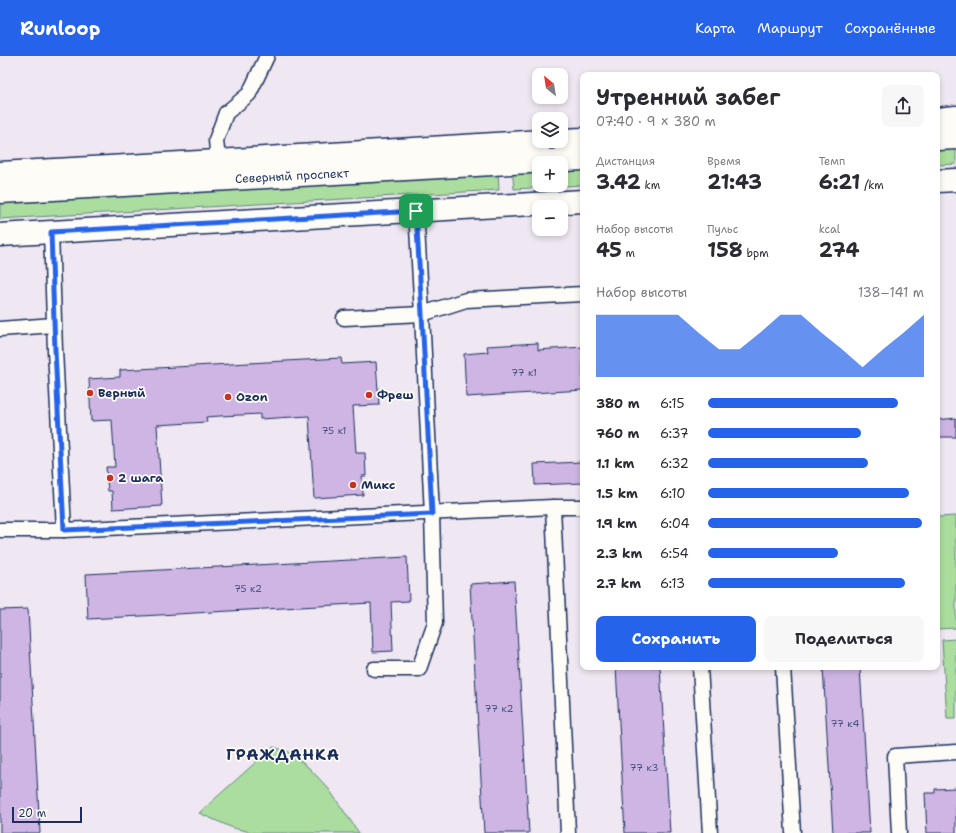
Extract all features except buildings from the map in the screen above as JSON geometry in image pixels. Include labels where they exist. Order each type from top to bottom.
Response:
[{"type":"main road","points":[[940,118],[956,117]]},
{"type":"main road","points":[[940,139],[956,138]]},
{"type":"main road","points":[[568,140],[580,139]]},
{"type":"main road","name":"Северный проспект","points":[[0,173],[532,142]]},
{"type":"main road","name":"Северный проспект","points":[[0,192],[580,159]]},
{"type":"main road","points":[[940,182],[956,180]]},
{"type":"main road","points":[[0,235],[580,202]]},
{"type":"lane","points":[[218,161],[216,140],[226,113],[249,94],[267,56]]},
{"type":"lane","points":[[374,669],[419,669],[435,623],[432,514],[416,211]]},
{"type":"lane","points":[[51,232],[64,530]]},
{"type":"lane","points":[[344,318],[422,314],[466,300],[580,294]]},
{"type":"lane","points":[[0,329],[54,325]]},
{"type":"lane","points":[[553,508],[568,833]]},
{"type":"lane","points":[[0,530],[64,530],[580,508]]},
{"type":"lane","points":[[700,670],[710,833]]},
{"type":"lane","points":[[783,670],[793,833]]},
{"type":"lane","points":[[900,833],[895,756],[956,752]]},
{"type":"green space","points":[[956,144],[956,164],[940,165],[940,145]]},
{"type":"green space","points":[[580,165],[580,185],[568,186],[568,166]]},
{"type":"green space","points":[[532,168],[532,188],[514,189],[512,169]]},
{"type":"green space","points":[[498,171],[499,190],[0,219],[0,199]]},
{"type":"green space","points":[[956,516],[956,628],[940,629],[940,517]]},
{"type":"green space","points":[[956,639],[956,719],[947,719],[942,640]]},
{"type":"green space","points":[[273,747],[289,752],[309,768],[328,788],[359,833],[255,833],[233,828],[199,813]]},
{"type":"place","name":"Верный","points":[[90,393]]},
{"type":"place","name":"Фреш","points":[[369,395]]},
{"type":"place","name":"Ozon","points":[[228,397]]},
{"type":"place","name":"2 шага","points":[[110,478]]},
{"type":"place","name":"Микс","points":[[353,485]]},
{"type":"district","name":"ГРАЖДАНКА","points":[[283,754]]},
{"type":"route","points":[[416,211],[432,514],[64,530],[51,232],[416,211]]}]
